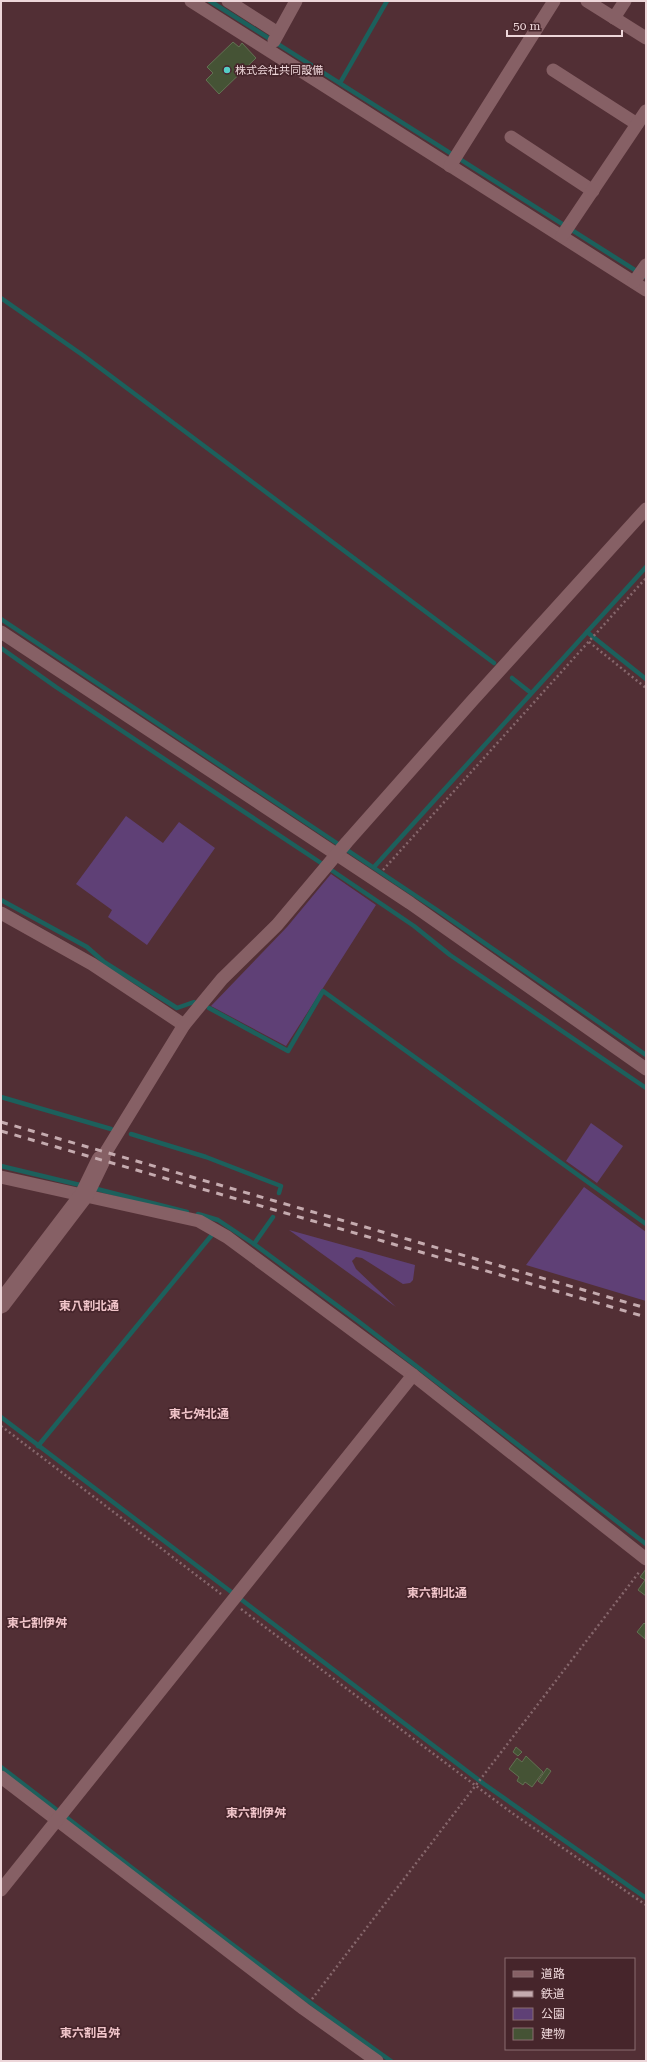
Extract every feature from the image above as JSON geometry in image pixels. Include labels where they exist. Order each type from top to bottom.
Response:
[{"type":"street","points":[[191,1],[274,41],[454,159],[566,230],[640,273],[646,290]]},
{"type":"street","points":[[228,1],[274,41]]},
{"type":"street","points":[[274,41],[296,1]]},
{"type":"street","points":[[454,159],[554,1]]},
{"type":"street","points":[[587,1],[646,38]]},
{"type":"street","points":[[614,18],[625,1]]},
{"type":"street","points":[[553,70],[637,124]]},
{"type":"street","points":[[566,230],[646,111]]},
{"type":"street","points":[[511,137],[592,191]]},
{"type":"street","points":[[1,1304],[86,1189],[103,1156],[184,1025],[222,980],[278,925],[336,856],[646,509]]},
{"type":"street","points":[[1,632],[336,856],[646,1069]]},
{"type":"street","points":[[1,913],[92,964],[184,1025]]},
{"type":"street","points":[[1,1177],[86,1189],[199,1221],[227,1237],[413,1375],[644,1564]]},
{"type":"street","points":[[1,1890],[61,1817],[413,1375]]},
{"type":"street","points":[[1,1777],[61,1817],[304,2009],[377,2061]]},
{"type":"path","points":[[387,865],[646,578]]},
{"type":"path","points":[[589,642],[646,688]]},
{"type":"path","points":[[1,1426],[235,1598],[512,1813],[646,1905]]},
{"type":"path","points":[[313,1998],[644,1564]]},
{"type":"green space","points":[[126,816],[163,843],[179,822],[215,848],[147,945],[108,917],[112,910],[76,884]]},
{"type":"green space","points":[[331,874],[376,905],[286,1046],[211,1006],[287,927]]},
{"type":"green space","points":[[591,1123],[623,1146],[597,1183],[566,1161]]},
{"type":"green space","points":[[584,1187],[646,1232],[646,1301],[526,1265]]},
{"type":"green space","points":[[289,1230],[415,1265],[413,1280],[410,1283],[403,1284],[362,1258],[356,1257],[352,1261],[356,1269],[396,1307]]},
{"type":"building","name":"株式会社共同設備","points":[[233,42],[239,47],[242,43],[256,58],[219,94],[206,80],[213,73],[207,67]]},
{"type":"building","points":[[646,1569],[646,1596],[638,1590],[645,1580],[640,1577]]},
{"type":"building","points":[[644,1623],[646,1625],[645,1639],[637,1632]]},
{"type":"building","points":[[516,1747],[522,1752],[518,1756],[513,1752]]},
{"type":"building","points":[[526,1756],[543,1772],[532,1787],[525,1782],[523,1785],[517,1781],[519,1777],[509,1769],[517,1758],[522,1762]]},
{"type":"building","points":[[547,1768],[551,1771],[542,1784],[538,1781]]},
{"type":"waterway","points":[[210,1],[646,277]]},
{"type":"waterway","points":[[340,83],[387,1]]},
{"type":"waterway","points":[[1,298],[84,356],[494,663]]},
{"type":"waterway","points":[[374,867],[646,567]]},
{"type":"waterway","points":[[1,619],[437,910],[646,1055]]},
{"type":"waterway","points":[[587,632],[646,679]]},
{"type":"waterway","points":[[1,648],[56,687],[414,926],[450,955],[646,1088]]},
{"type":"waterway","points":[[512,678],[531,693]]},
{"type":"waterway","points":[[1,900],[87,947],[104,962],[177,1008],[194,1002]]},
{"type":"waterway","points":[[209,1008],[288,1051],[323,991],[646,1224]]},
{"type":"waterway","points":[[1,1097],[111,1129]]},
{"type":"waterway","points":[[131,1134],[206,1157],[281,1186],[279,1193]]},
{"type":"waterway","points":[[1,1166],[84,1186]]},
{"type":"waterway","points":[[93,1188],[187,1212]]},
{"type":"waterway","points":[[198,1214],[218,1220],[254,1244],[358,1321],[646,1544]]},
{"type":"waterway","points":[[254,1244],[273,1217]]},
{"type":"waterway","points":[[38,1446],[211,1236]]},
{"type":"waterway","points":[[1,1417],[484,1784],[646,1898]]},
{"type":"waterway","points":[[1,1767],[243,1953],[391,2061]]},
{"type":"railway","points":[[1,1122],[646,1308]]},
{"type":"railway","points":[[1,1131],[646,1317]]},
{"type":"place","name":"株式会社共同設備","points":[[227,70]]},
{"type":"district","name":"東八割北通","points":[[89,1306]]},
{"type":"district","name":"東七舛北通","points":[[199,1414]]},
{"type":"district","name":"東六割北通","points":[[437,1593]]},
{"type":"district","name":"東七割伊舛","points":[[37,1623]]},
{"type":"district","name":"東六割伊舛","points":[[256,1813]]},
{"type":"district","name":"東六割呂舛","points":[[90,2033]]}]
